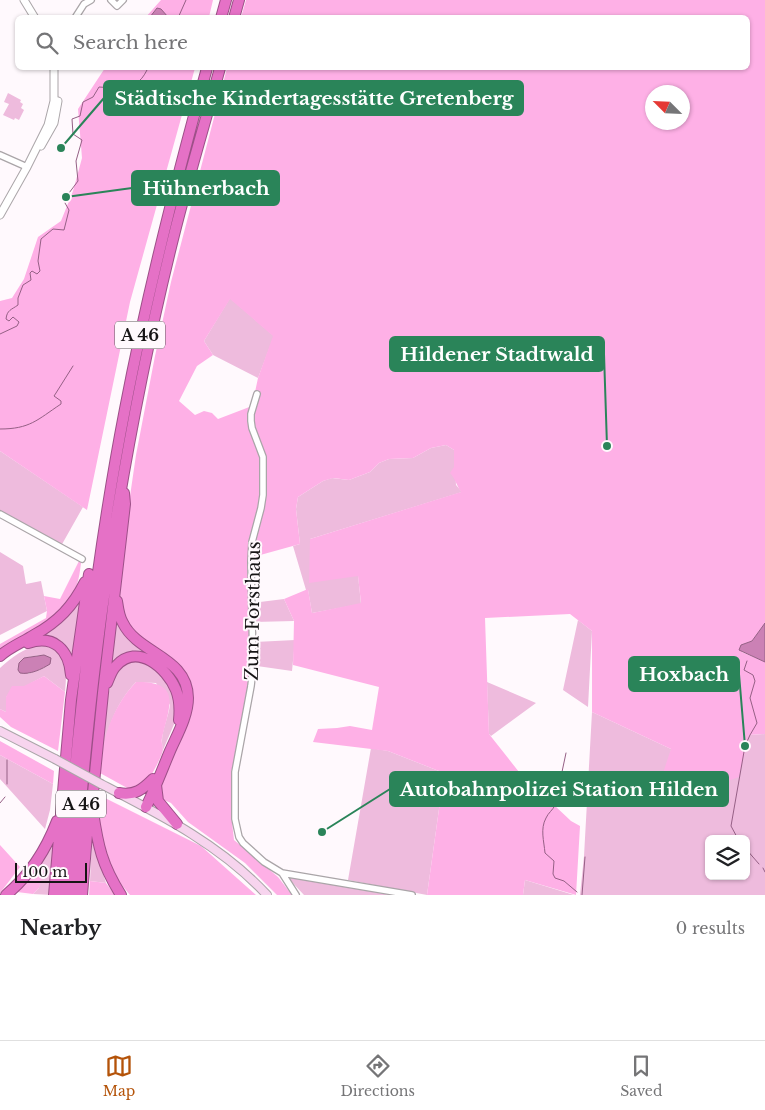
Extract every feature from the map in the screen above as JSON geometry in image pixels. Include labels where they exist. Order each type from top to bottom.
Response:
[{"type":"highway","points":[[222,15],[226,0]]},
{"type":"highway","points":[[235,15],[239,0]]},
{"type":"highway","name":"A 46","points":[[64,895],[80,710],[104,531],[125,409],[138,342],[164,233],[207,70]]},
{"type":"highway","name":"A 46","points":[[73,895],[90,714],[108,564],[123,477],[149,344],[174,236],[219,70]]},
{"type":"highway","points":[[87,828],[92,803],[125,504],[123,477]]},
{"type":"highway","points":[[0,656],[64,615],[76,600],[89,574],[104,531]]},
{"type":"highway","points":[[54,895],[72,688],[89,574]]},
{"type":"highway","points":[[115,586],[123,624],[135,638],[173,664],[180,672],[187,689],[188,699],[182,724],[143,806]]},
{"type":"highway","points":[[0,662],[12,652],[28,643],[35,641],[50,642],[63,650],[67,656],[70,664],[72,688]]},
{"type":"highway","points":[[103,693],[116,666],[132,657],[146,658],[154,661],[172,682],[180,700],[179,720],[154,782],[158,801],[177,824]]},
{"type":"highway","points":[[82,895],[94,754],[94,738],[90,714]]},
{"type":"highway","points":[[119,793],[136,793],[154,782]]},
{"type":"highway","points":[[92,803],[100,852],[110,878],[121,895]]},
{"type":"highway","points":[[6,895],[22,880],[40,857],[62,811]]},
{"type":"main road","points":[[0,731],[177,824],[223,855],[267,895]]},
{"type":"street","points":[[24,0],[33,15]]},
{"type":"street","points":[[77,15],[84,4],[91,0]]},
{"type":"street","points":[[111,0],[117,6],[123,0]]},
{"type":"street","points":[[27,167],[50,133],[56,114],[58,93],[54,70]]},
{"type":"street","points":[[0,215],[27,167],[52,113],[54,70]]},
{"type":"street","points":[[0,154],[27,167]]},
{"type":"street","name":"Zum Forsthaus","points":[[258,394],[251,414],[251,422],[263,457],[263,495],[262,508],[252,542],[253,668],[235,772],[235,819],[239,837],[243,843],[264,862],[282,873],[296,895]]},
{"type":"street","points":[[0,514],[82,559]]},
{"type":"street","points":[[282,873],[412,895]]},
{"type":"shaded area","points":[[161,0],[213,0],[209,15],[148,15]]},
{"type":"shaded area","points":[[246,0],[765,0],[765,623],[752,641],[741,645],[742,652],[765,662],[765,734],[749,735],[739,777],[722,783],[704,784],[679,780],[669,800],[663,804],[658,800],[660,782],[671,749],[592,712],[592,631],[570,614],[485,618],[489,734],[519,772],[571,821],[580,826],[576,895],[525,880],[523,895],[427,895],[444,773],[388,751],[313,742],[318,729],[350,726],[372,730],[379,687],[293,665],[294,621],[284,599],[308,589],[312,613],[361,603],[358,576],[309,583],[310,539],[461,492],[450,473],[454,467],[454,450],[446,445],[431,448],[413,458],[389,459],[379,463],[370,472],[349,480],[333,478],[323,481],[298,497],[296,509],[300,544],[253,557],[247,562],[252,666],[241,731],[231,773],[231,814],[234,840],[278,877],[292,895],[277,895],[245,863],[188,822],[171,803],[161,797],[160,786],[192,694],[126,623],[119,605],[129,503],[155,356],[171,282],[226,70],[750,70],[750,15],[242,15]],"holes":[[[230,299],[273,336],[258,378],[252,406],[218,419],[212,413],[204,411],[195,415],[179,401],[197,366],[213,355],[204,341]]]},
{"type":"shaded area","points":[[157,8],[161,9],[166,15],[152,15]]},
{"type":"shaded area","points":[[104,70],[194,70],[130,302],[87,510],[0,451],[0,301],[12,298],[24,279],[38,237],[61,221],[73,191],[82,158],[78,109]]},
{"type":"shaded area","points":[[8,93],[21,100],[20,102],[23,104],[21,108],[24,110],[19,120],[3,115],[9,104],[4,102]]},
{"type":"shaded area","points":[[230,298],[274,336],[258,378],[213,355],[204,341]]},
{"type":"shaded area","points":[[446,445],[454,450],[456,485],[462,492],[310,539],[358,575],[361,604],[312,613],[308,590],[306,590],[293,546],[300,544],[296,509],[298,497],[323,481],[332,478],[349,480],[370,472],[379,463],[389,459],[413,458],[431,448]]},
{"type":"shaded area","points":[[0,451],[83,507],[61,546],[0,511]]},
{"type":"shaded area","points":[[0,552],[23,566],[26,584],[41,581],[47,611],[0,635]]},
{"type":"shaded area","points":[[82,555],[78,581],[66,605],[46,623],[0,652],[0,644],[46,618],[47,611],[44,596],[60,599]]},
{"type":"shaded area","points":[[82,593],[71,660],[37,638],[57,624]]},
{"type":"shaded area","points":[[284,599],[294,621],[254,622],[253,603]]},
{"type":"shaded area","points":[[115,603],[158,657],[181,680],[183,699],[141,655],[110,669]]},
{"type":"shaded area","points":[[578,620],[592,631],[588,707],[563,690]]},
{"type":"shaded area","points":[[765,623],[765,662],[739,650],[741,645],[752,641]]},
{"type":"shaded area","points":[[295,640],[292,671],[257,666],[255,642]]},
{"type":"shaded area","points":[[40,645],[49,646],[61,655],[66,668],[65,692],[44,676],[6,697],[6,712],[0,709],[0,668],[18,654]],"holes":[[[40,655],[47,666],[28,674],[24,658]]]},
{"type":"shaded area","points":[[44,655],[51,658],[50,664],[47,666],[28,673],[20,673],[18,670],[19,663],[24,658]]},
{"type":"shaded area","points":[[134,661],[141,661],[160,672],[174,694],[175,722],[163,750],[163,733],[170,705],[156,683],[136,682],[117,709],[100,759],[105,709],[112,682],[123,665]]},
{"type":"shaded area","points":[[44,676],[65,692],[58,751],[11,727],[0,717],[0,709],[6,712],[6,697],[12,686],[24,686]]},
{"type":"shaded area","points":[[136,682],[161,686],[167,691],[169,706],[162,738],[163,750],[158,762],[144,784],[129,789],[100,773],[103,748],[110,724],[121,702]]},
{"type":"shaded area","points":[[487,682],[536,703],[491,736],[489,734]]},
{"type":"shaded area","points":[[592,712],[671,749],[669,800],[679,780],[705,784],[749,735],[765,734],[765,895],[580,895]]},
{"type":"shaded area","points":[[0,741],[54,771],[53,784],[0,755]]},
{"type":"shaded area","points":[[371,748],[388,751],[444,773],[427,895],[348,880]]},
{"type":"shaded area","points":[[0,755],[53,784],[50,810],[45,829],[0,779]]},
{"type":"shaded area","points":[[99,795],[201,846],[256,895],[130,895],[115,877],[101,835],[97,805]]},
{"type":"shaded area","points":[[55,833],[51,895],[33,894],[39,888],[41,862]]},
{"type":"shaded area","points":[[92,838],[106,883],[90,881]]},
{"type":"shaded area","points":[[0,845],[20,867],[0,893]]},
{"type":"shaded area","points":[[41,862],[46,865],[39,888],[33,894],[17,892]]},
{"type":"shaded area","points":[[291,878],[391,895],[304,895],[290,880]]},
{"type":"shaded area","points":[[525,880],[574,895],[523,895]]},
{"type":"shaded area","points":[[90,881],[106,883],[115,895],[89,895]]},
{"type":"waterway","points":[[179,15],[186,0]]},
{"type":"waterway","points":[[0,334],[17,326],[19,322],[13,317],[9,321],[6,319],[7,314],[18,305],[18,298],[23,285],[31,280],[30,273],[32,271],[37,274],[40,271],[38,261],[41,239],[53,229],[64,230],[69,210],[65,203],[66,197],[78,181],[76,161],[82,140],[73,134],[72,119],[80,116],[83,102],[93,97],[99,87],[131,85],[139,81],[147,70]]},
{"type":"waterway","points":[[0,429],[10,429],[26,425],[39,419],[61,404],[61,401],[54,396],[73,366]]},
{"type":"waterway","points":[[736,835],[731,826],[745,746],[757,723],[750,698],[755,681],[753,675],[744,670],[747,661]]},
{"type":"waterway","points":[[566,753],[555,805],[544,822],[543,835],[545,853],[554,861],[553,874],[555,878],[564,881],[577,892]]},
{"type":"waterway","points":[[7,760],[7,784]]},
{"type":"waterway","points":[[0,803],[5,797]]},
{"type":"waterway","points":[[750,854],[759,864]]},
{"type":"waterway","points":[[582,895],[585,857]]},
{"type":"waterway","points":[[763,868],[765,872]]},
{"type":"place","name":"Städtische Kindertagesstätte Gretenberg","points":[[61,148]]},
{"type":"place","name":"Hühnerbach","points":[[66,197]]},
{"type":"place","name":"Hildener Stadtwald","points":[[607,446]]},
{"type":"place","name":"Hoxbach","points":[[745,746]]},
{"type":"place","name":"Autobahnpolizei Station Hilden","points":[[322,832]]}]
